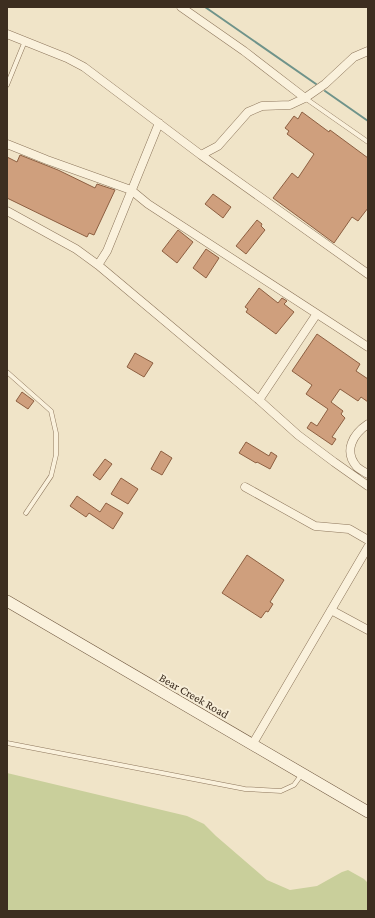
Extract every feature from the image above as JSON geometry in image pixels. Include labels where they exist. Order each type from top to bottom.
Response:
[{"type":"street","points":[[181,7],[244,51],[304,98]]},
{"type":"street","points":[[7,34],[67,58],[84,68],[201,155],[368,274]]},
{"type":"street","points":[[201,155],[218,146],[248,112],[262,106],[290,105],[304,98],[325,84],[354,56],[368,52]]},
{"type":"street","points":[[98,265],[107,251],[159,123]]},
{"type":"street","points":[[7,144],[131,190],[148,204],[316,315],[368,347]]},
{"type":"street","points":[[7,211],[76,250],[98,265],[259,400],[298,435],[368,486]]},
{"type":"street","points":[[259,400],[316,315]]},
{"type":"street","points":[[366,425],[354,436],[350,447],[352,458],[357,467],[368,474]]},
{"type":"street","points":[[245,487],[315,526],[349,530],[368,540]]},
{"type":"street","points":[[252,745],[368,547]]},
{"type":"street","name":"Bear Creek Road","points":[[7,601],[368,812]]},
{"type":"street","points":[[331,610],[368,630]]},
{"type":"lane","points":[[7,85],[26,41]]},
{"type":"lane","points":[[304,98],[368,142]]},
{"type":"lane","points":[[7,372],[51,411],[56,433],[56,454],[51,476],[26,513]]},
{"type":"lane","points":[[7,743],[245,789],[281,791],[294,785],[302,774]]},
{"type":"green space","points":[[7,773],[187,816],[204,824],[267,880],[290,890],[317,886],[348,870],[368,883],[368,911],[7,911]]},
{"type":"building","points":[[302,112],[329,132],[330,130],[368,158],[368,208],[358,221],[352,217],[334,243],[273,198],[292,173],[298,178],[314,154],[287,134],[289,131],[285,128],[294,116],[298,119]]},
{"type":"building","points":[[20,155],[58,170],[95,188],[97,184],[115,190],[94,235],[89,233],[87,237],[7,198],[7,157],[17,162]]},
{"type":"building","points":[[213,194],[231,207],[223,218],[205,204]]},
{"type":"building","points":[[257,220],[262,224],[261,226],[265,230],[246,254],[236,246]]},
{"type":"building","points":[[178,230],[193,242],[177,263],[162,251]]},
{"type":"building","points":[[206,249],[219,258],[206,278],[193,268]]},
{"type":"building","points":[[259,288],[278,303],[282,298],[287,301],[284,304],[294,312],[276,334],[246,312],[248,309],[245,307]]},
{"type":"building","points":[[317,334],[360,364],[356,371],[368,379],[368,402],[361,397],[358,401],[340,389],[331,402],[343,411],[341,414],[345,418],[332,437],[336,439],[332,445],[307,428],[311,422],[317,426],[328,409],[306,394],[312,385],[292,371]]},
{"type":"building","points":[[135,353],[153,363],[144,377],[127,367]]},
{"type":"building","points":[[22,392],[34,401],[28,409],[16,401]]},
{"type":"building","points":[[246,442],[269,456],[271,452],[277,456],[270,469],[239,453]]},
{"type":"building","points":[[161,451],[172,458],[162,475],[151,469]]},
{"type":"building","points":[[105,459],[112,464],[100,480],[93,475]]},
{"type":"building","points":[[121,478],[138,489],[128,504],[111,494]]},
{"type":"building","points":[[77,496],[100,512],[106,503],[123,513],[113,529],[89,513],[86,517],[70,506]]},
{"type":"building","points":[[247,555],[284,580],[270,602],[273,604],[268,612],[266,611],[261,618],[222,593]]},
{"type":"waterway","points":[[205,7],[316,84]]},
{"type":"waterway","points":[[325,91],[368,121]]}]
